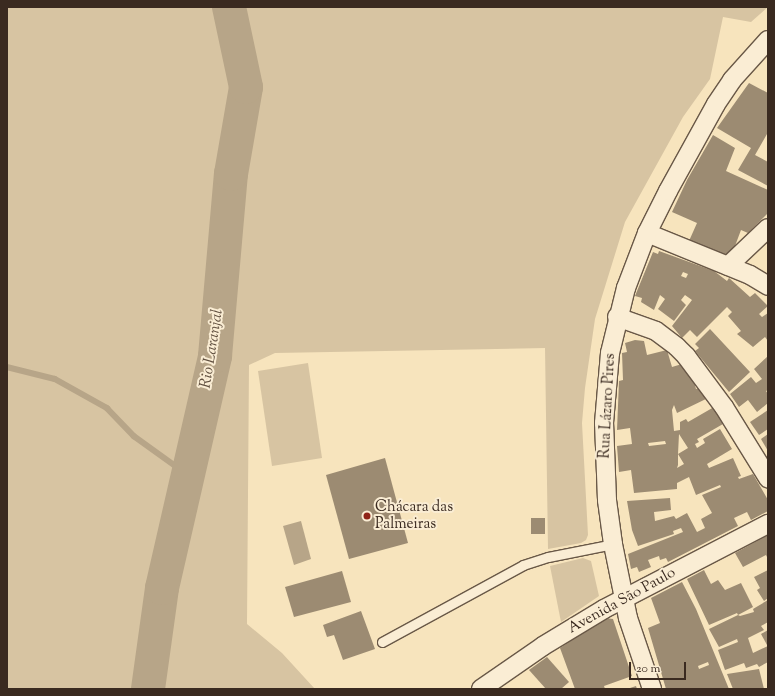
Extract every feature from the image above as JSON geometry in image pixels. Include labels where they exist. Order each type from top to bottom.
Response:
[{"type":"street","name":"Rua Lázaro Pires","points":[[652,689],[628,618],[612,544],[606,497],[604,423],[610,353],[617,317],[647,233],[685,159],[716,104],[732,80],[768,40]]},
{"type":"street","points":[[728,266],[768,228]]},
{"type":"street","points":[[647,233],[750,274],[768,286]]},
{"type":"street","points":[[617,317],[656,331],[686,356],[724,407],[768,478]]},
{"type":"street","name":"Avenida São Paulo","points":[[482,689],[543,646],[624,598],[768,524]]},
{"type":"lane","points":[[382,642],[523,565],[548,557],[612,544]]},
{"type":"shaded area","points":[[7,7],[768,7],[751,22],[723,17],[710,79],[683,117],[625,222],[595,319],[585,388],[582,423],[588,535],[586,540],[581,543],[548,549],[545,348],[275,353],[249,365],[247,624],[282,653],[315,689],[7,689]]},
{"type":"shaded area","points":[[308,363],[322,458],[272,466],[258,371]]},
{"type":"shaded area","points":[[301,521],[311,559],[294,565],[283,526]]},
{"type":"shaded area","points":[[583,558],[591,561],[599,596],[561,622],[550,566]]},
{"type":"building","points":[[749,83],[768,93],[768,135],[767,134],[755,155],[768,162],[768,186],[738,170],[751,148],[717,128]]},
{"type":"building","points":[[713,135],[735,148],[726,171],[768,190],[768,213],[748,233],[741,230],[735,246],[725,256],[689,241],[697,223],[672,212],[687,180]]},
{"type":"building","points":[[659,251],[714,271],[727,281],[729,278],[750,297],[755,293],[768,306],[759,314],[762,317],[768,313],[768,341],[765,337],[753,347],[737,334],[741,331],[728,316],[732,312],[727,307],[697,337],[690,330],[682,338],[672,326],[692,300],[685,295],[681,300],[686,305],[674,321],[658,309],[665,299],[660,295],[654,310],[641,302],[642,298],[635,296],[653,252],[658,254]],"holes":[[[683,272],[688,274],[686,278],[681,276]]]},
{"type":"building","points":[[710,329],[750,372],[729,392],[695,351],[699,348],[695,344]]},
{"type":"building","points":[[635,340],[644,341],[647,355],[667,350],[672,367],[682,364],[693,378],[696,389],[700,388],[708,398],[677,413],[674,405],[672,410],[674,431],[680,430],[680,422],[686,419],[688,422],[714,407],[723,424],[697,439],[699,442],[695,444],[697,448],[705,443],[703,439],[720,429],[732,449],[707,464],[709,468],[733,458],[741,476],[738,477],[739,479],[753,474],[768,500],[768,511],[751,520],[747,512],[734,518],[738,526],[668,562],[666,558],[660,560],[659,556],[648,560],[651,567],[639,572],[637,567],[631,569],[628,554],[683,532],[681,528],[673,531],[674,534],[638,546],[632,530],[627,501],[670,498],[671,510],[654,512],[655,521],[674,516],[676,519],[687,513],[697,532],[705,528],[701,519],[712,513],[702,495],[721,487],[720,485],[696,495],[689,477],[677,483],[677,489],[634,493],[631,470],[619,472],[617,446],[632,444],[630,428],[617,430],[619,381],[623,380],[622,353],[627,352],[625,343]],"holes":[[[679,434],[688,448],[678,454]],[[665,441],[666,444],[649,446],[648,443]],[[678,454],[684,464],[677,468]]]},
{"type":"building","points":[[768,356],[768,390],[766,391],[768,394],[768,403],[757,412],[748,400],[739,407],[730,394],[751,377],[756,383],[762,379],[754,369]]},
{"type":"building","points":[[768,410],[768,429],[759,435],[750,422]]},
{"type":"building","points":[[768,434],[768,451],[761,439]]},
{"type":"building","points":[[385,458],[408,543],[349,559],[326,475]]},
{"type":"building","points":[[531,518],[545,518],[545,534],[531,534]]},
{"type":"building","points":[[768,535],[768,559],[766,555],[743,567],[735,553]]},
{"type":"building","points":[[704,570],[711,584],[718,580],[725,590],[741,583],[753,607],[738,615],[737,613],[709,625],[687,579]]},
{"type":"building","points":[[768,570],[768,598],[764,601],[757,590],[760,588],[754,577]]},
{"type":"building","points":[[342,571],[351,602],[294,617],[285,587]]},
{"type":"building","points":[[682,582],[696,609],[729,689],[666,689],[648,628],[660,623],[651,598]],"holes":[[[708,662],[709,665],[699,669],[698,666]]]},
{"type":"building","points":[[768,600],[768,622],[761,626],[764,630],[748,638],[753,653],[768,646],[768,662],[759,667],[757,664],[746,668],[744,663],[725,670],[718,650],[738,642],[737,639],[719,647],[709,629],[738,615],[740,616],[754,612],[753,609]]},
{"type":"building","points":[[361,611],[375,649],[343,660],[334,635],[327,637],[323,625]]},
{"type":"building","points":[[605,618],[613,619],[632,676],[604,686],[605,689],[575,689],[560,648]]},
{"type":"building","points":[[768,630],[768,644],[767,645],[761,634]]},
{"type":"building","points":[[547,657],[569,682],[561,689],[546,689],[529,670]]},
{"type":"building","points":[[759,669],[764,689],[733,689],[727,674]]},
{"type":"building","points":[[636,686],[637,689],[627,689]]},
{"type":"waterway","name":"Rio Laranjal","points":[[148,689],[162,588],[215,356],[231,174],[246,87],[229,7]]},
{"type":"waterway","points":[[231,11],[239,7]]},
{"type":"waterway","points":[[7,367],[55,379],[107,408],[134,436],[188,475]]},
{"type":"place","name":"Chácara das Palmeiras","points":[[367,516]]}]
